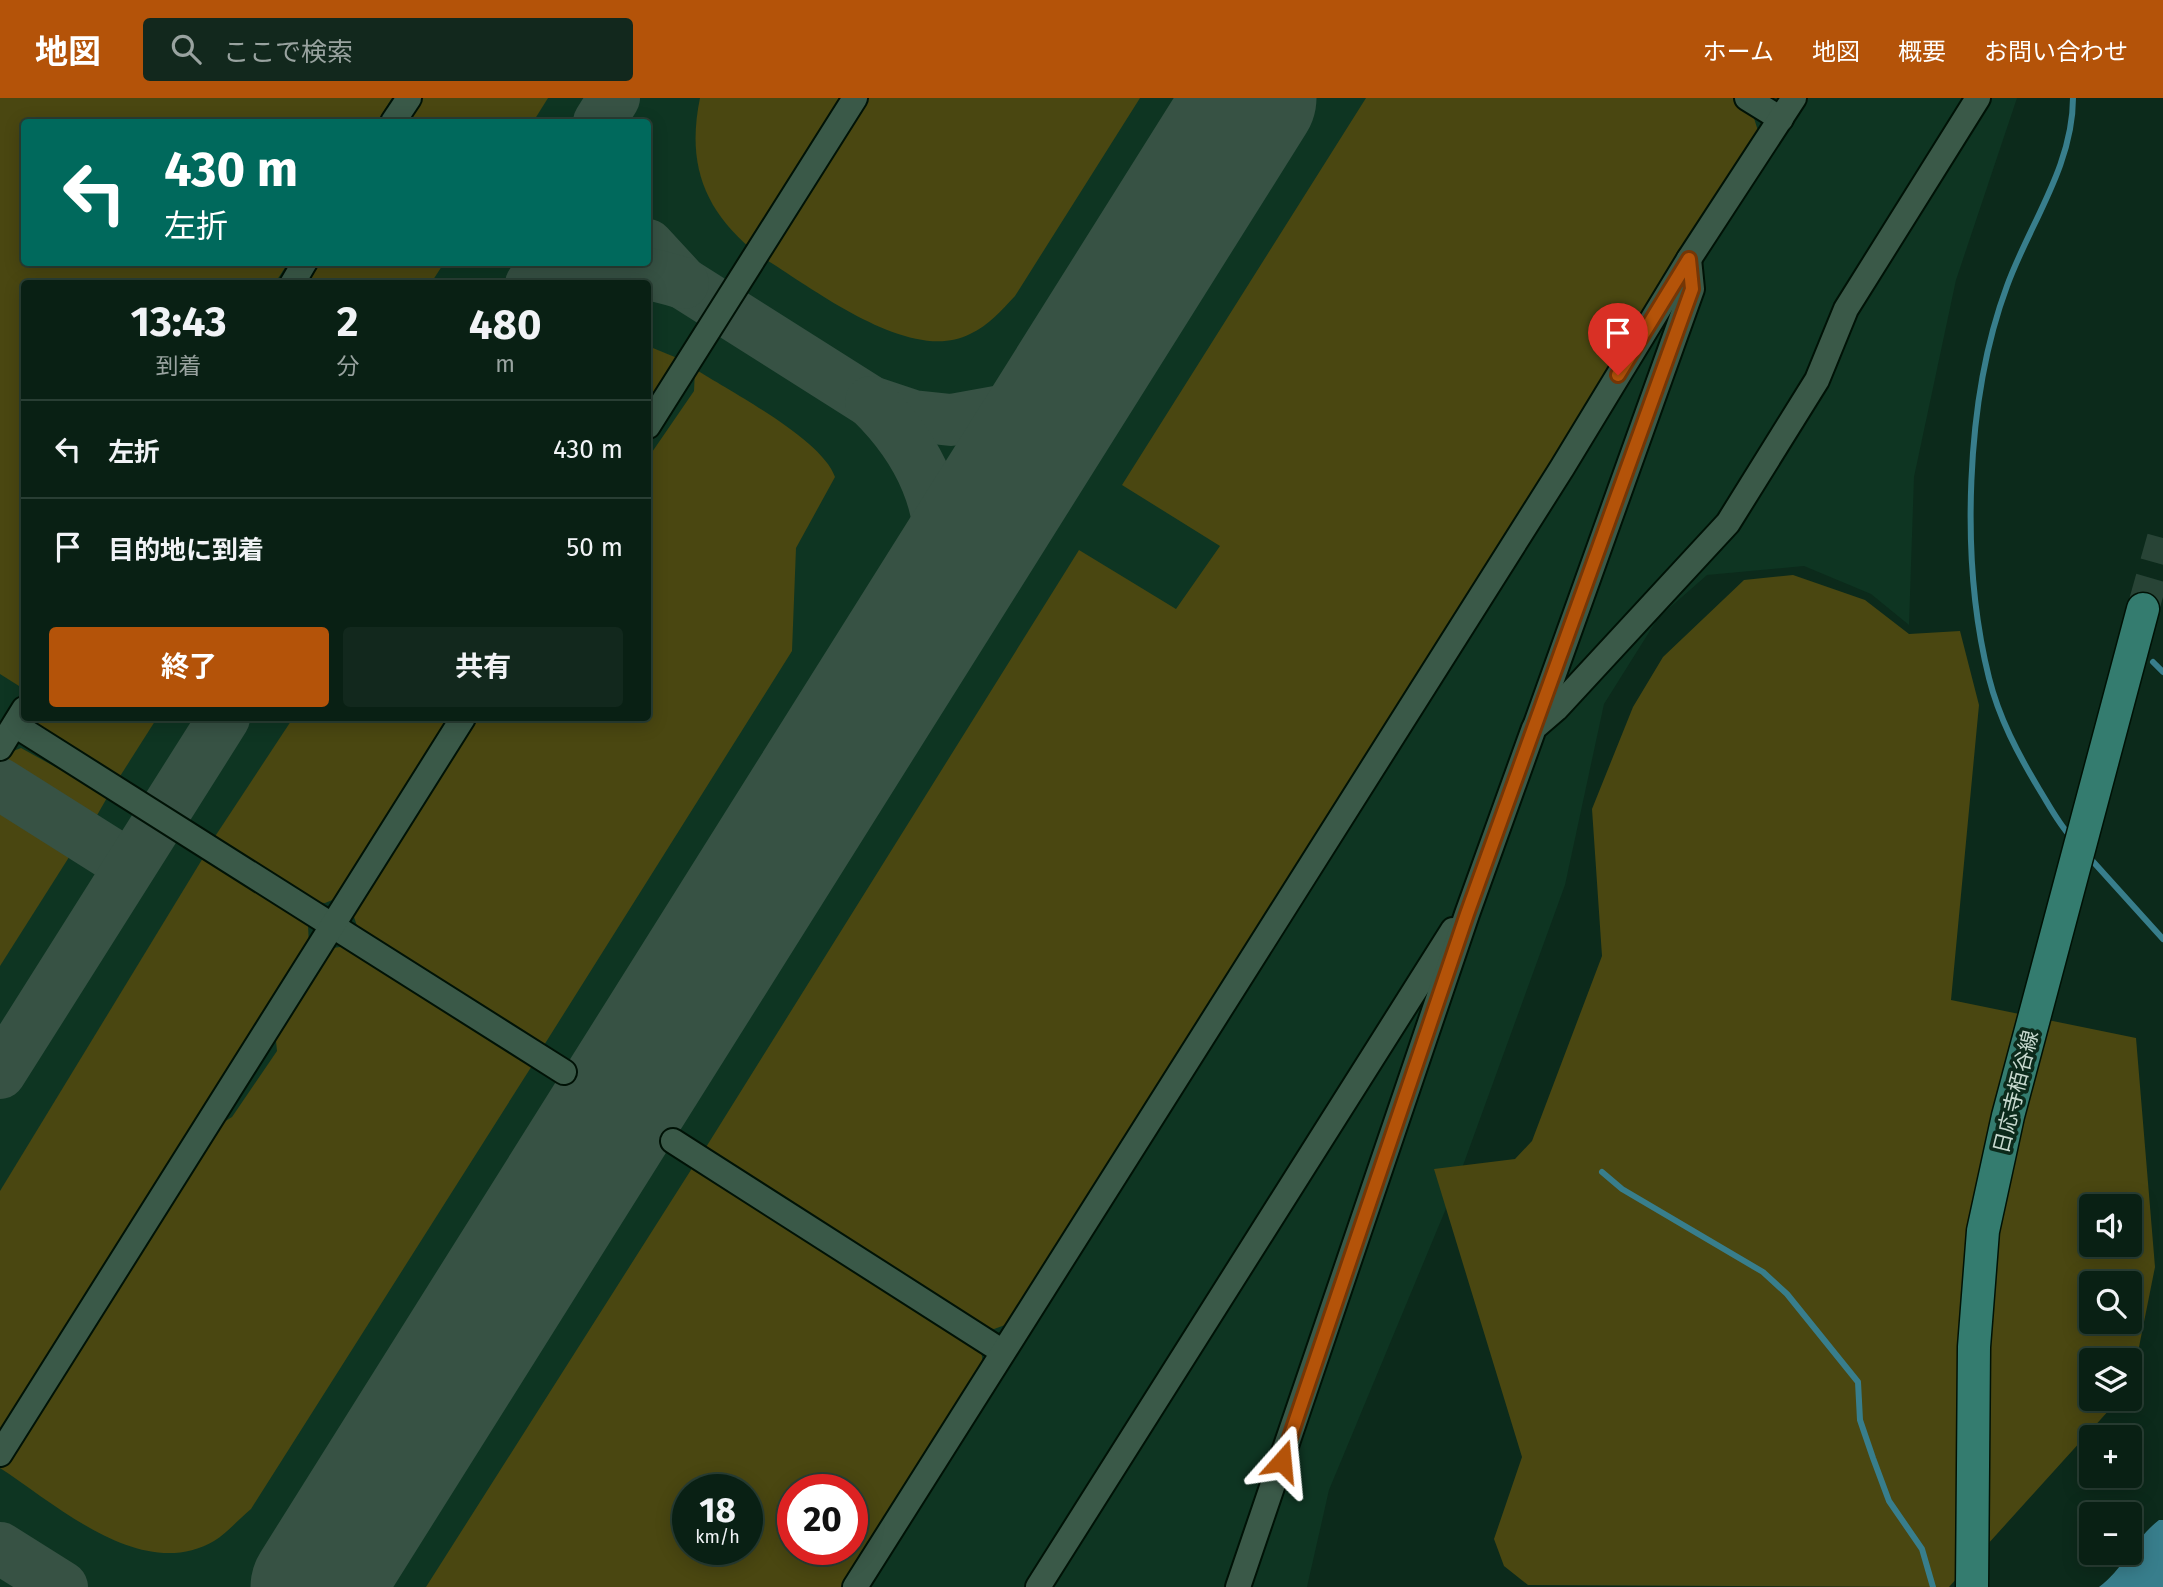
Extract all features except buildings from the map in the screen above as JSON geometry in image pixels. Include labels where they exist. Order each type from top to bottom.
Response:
[{"type":"main road","name":"日応寺栢谷線","points":[[1972,1587],[1974,1348],[1983,1231],[2008,1116],[2143,609]]},
{"type":"lane","points":[[395,119],[409,98]]},
{"type":"lane","points":[[651,421],[855,98]]},
{"type":"lane","points":[[1747,98],[1781,119]]},
{"type":"lane","points":[[855,1587],[1562,468],[1689,259],[1794,98]]},
{"type":"lane","points":[[1534,728],[1556,709],[1728,523],[1817,380],[1846,309],[1978,98]]},
{"type":"lane","points":[[1238,1587],[1467,914],[1692,289],[1689,259]]},
{"type":"lane","points":[[0,748],[20,717]]},
{"type":"lane","points":[[26,721],[333,924],[564,1072]]},
{"type":"lane","points":[[0,1454],[461,721]]},
{"type":"lane","points":[[1038,1587],[1447,937],[1467,914]]},
{"type":"lane","points":[[673,1141],[1003,1352]]},
{"type":"shaded area","points":[[0,98],[2017,98],[1956,280],[1914,477],[1909,625],[1871,594],[1804,566],[1707,575],[1658,618],[1604,704],[1565,885],[1457,1182],[1329,1490],[1307,1587],[0,1587]]},
{"type":"shaded area","points":[[0,98],[392,98],[379,119],[21,119],[21,266],[286,266],[277,280],[21,280],[21,683],[19,686],[0,674]]},
{"type":"shaded area","points":[[421,98],[548,98],[535,119],[408,119]]},
{"type":"shaded area","points":[[700,98],[846,98],[751,249],[721,217],[702,181],[696,142]]},
{"type":"shaded area","points":[[866,98],[1140,98],[1015,296],[983,326],[970,334],[946,341],[920,340],[892,332],[836,304],[765,259]]},
{"type":"shaded area","points":[[1366,98],[1734,98],[1753,115],[1759,134],[1008,1324],[994,1329],[980,1326],[703,1152],[1079,550],[1176,609],[1220,546],[1122,485]]},
{"type":"shaded area","points":[[315,266],[442,266],[433,280],[306,280]]},
{"type":"shaded area","points":[[651,347],[682,360],[651,409]]},
{"type":"shaded area","points":[[695,369],[794,432],[827,462],[835,477],[796,548],[792,651],[541,1050],[358,929],[353,914],[472,721],[651,721],[651,454],[694,391]]},
{"type":"shaded area","points":[[1793,575],[1865,600],[1909,634],[1960,631],[1979,705],[1951,1000],[2136,1038],[2155,1267],[2142,1332],[2142,1271],[2079,1271],[2079,1334],[2142,1334],[2139,1348],[2079,1348],[2079,1411],[2108,1411],[2096,1425],[2079,1425],[2079,1443],[1949,1587],[1528,1585],[1504,1566],[1494,1539],[1522,1457],[1434,1169],[1515,1159],[1532,1141],[1602,956],[1592,809],[1633,707],[1663,657],[1744,580]]},
{"type":"shaded area","points":[[38,721],[155,721],[117,781],[39,729]]},
{"type":"shaded area","points":[[291,721],[452,721],[340,897],[325,903],[313,902],[214,838]]},
{"type":"shaded area","points":[[21,748],[108,796],[96,817],[3,761],[8,753]]},
{"type":"shaded area","points":[[0,809],[71,854],[0,966]]},
{"type":"shaded area","points":[[206,853],[308,924],[309,947],[0,1437],[0,1191]]},
{"type":"shaded area","points":[[347,946],[535,1061],[251,1509],[214,1541],[186,1551],[158,1553],[130,1546],[101,1534],[74,1518],[0,1468],[0,1464],[214,1128],[232,1117],[277,1051],[275,1031],[322,954],[333,948]]},
{"type":"shaded area","points":[[696,1162],[981,1350],[983,1364],[868,1551],[868,1474],[777,1474],[777,1565],[860,1565],[846,1587],[426,1587]]},
{"type":"water","points":[[2163,1520],[2163,1587],[2099,1587],[2120,1565],[2142,1565],[2142,1537]]},
{"type":"waterway","points":[[2071,837],[2024,763],[1993,693],[1980,632],[1974,584],[1971,481],[1982,379],[1993,331],[2016,263],[2058,171],[2071,123],[2073,98]]},
{"type":"waterway","points":[[2153,662],[2163,672]]},
{"type":"waterway","points":[[2088,856],[2163,939]]},
{"type":"waterway","points":[[1602,1172],[1622,1189],[1763,1272],[1787,1294],[1858,1382],[1860,1420],[1873,1458],[1889,1501],[1922,1549],[1933,1587]]},
{"type":"taxiway","points":[[601,119],[614,98]]},
{"type":"taxiway","points":[[651,248],[683,283],[871,402],[913,416],[951,420],[1012,409],[1053,388],[1100,339]]},
{"type":"taxiway","points":[[540,280],[568,271],[607,268],[645,273],[683,283]]},
{"type":"taxiway","points":[[871,402],[903,439],[916,460],[927,482],[939,528],[936,578],[922,616],[903,653]]},
{"type":"taxiway","points":[[0,1073],[222,721]]},
{"type":"taxiway","points":[[0,784],[130,866]]},
{"type":"taxiway","points":[[0,1548],[62,1587]]},
{"type":"taxiway","points":[[305,1587],[335,1557]]},
{"type":"runway","points":[[316,1587],[1251,98]]},
{"type":"tunnel","points":[[2143,609],[2163,538]]},
{"type":"route","points":[[1282,1461],[1467,914],[1692,289],[1689,259],[1618,375]]}]
